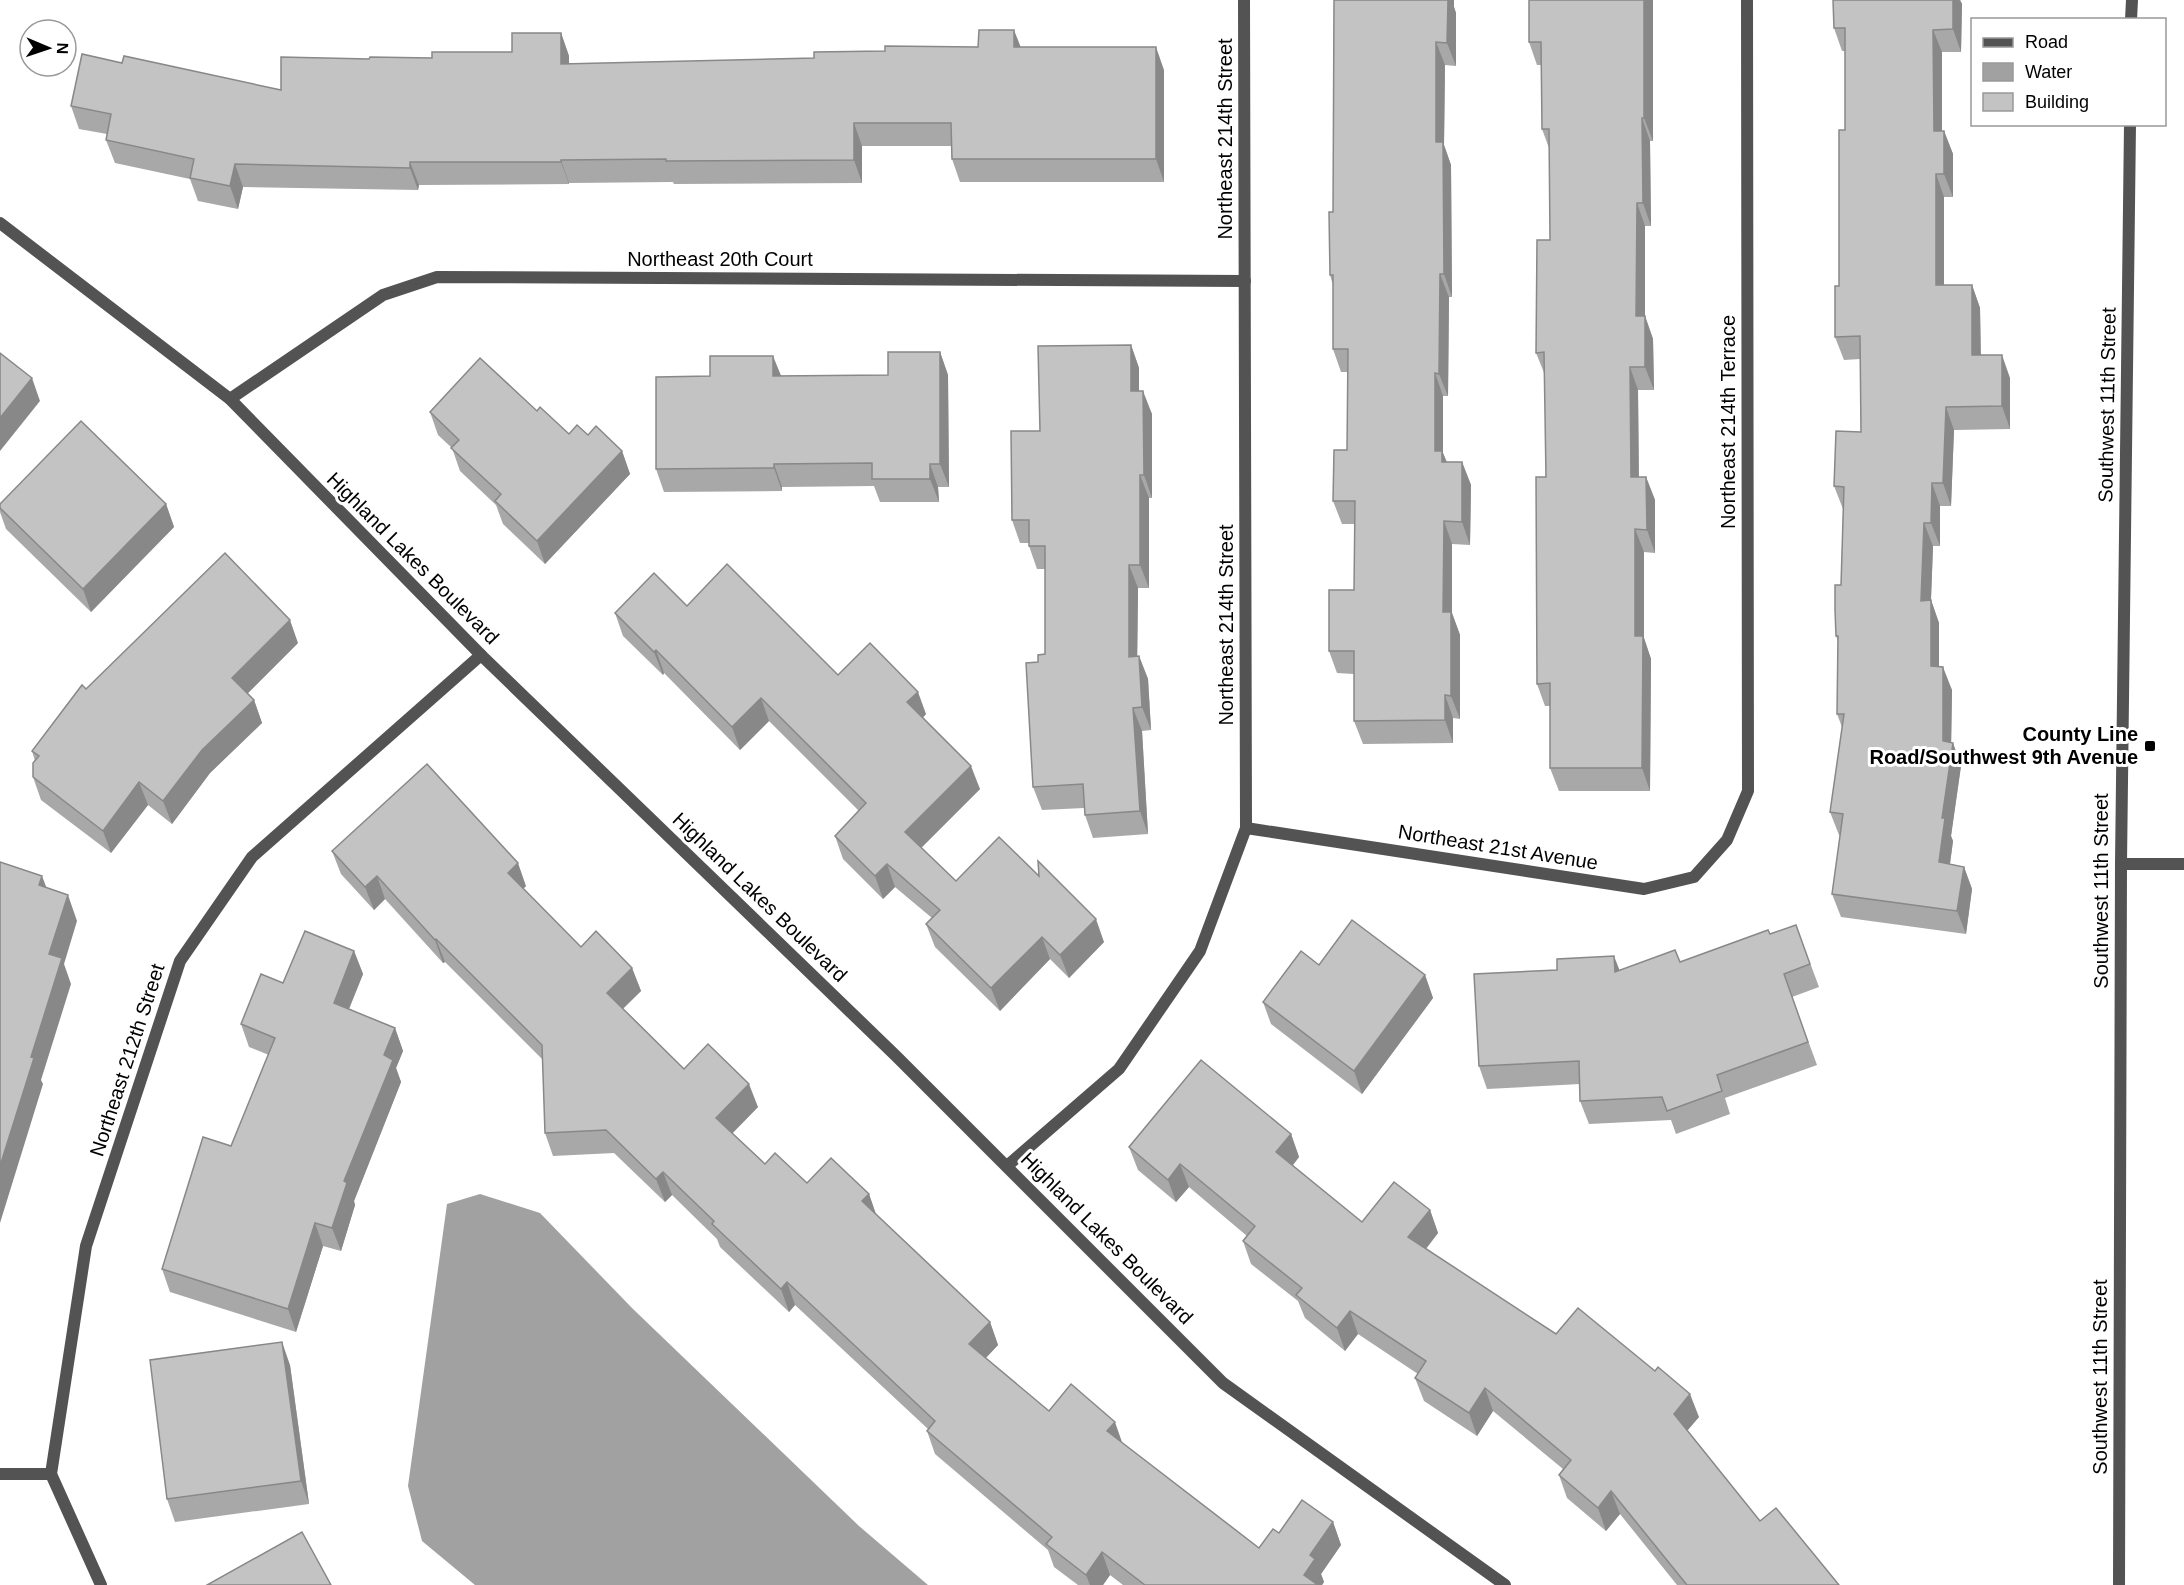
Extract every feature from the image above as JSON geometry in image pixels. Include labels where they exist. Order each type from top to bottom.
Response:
[{"type":"street","name":"Northeast 214th Street","points":[[1006,1166],[1119,1069],[1200,951],[1246,828],[1244,0]]},
{"type":"street","name":"Northeast 214th Terrace","points":[[1727,840],[1748,791],[1748,0]]},
{"type":"street","points":[[2132,0],[2132,18]]},
{"type":"street","name":"Southwest 11th Street","points":[[2120,1585],[2121,864],[2130,126]]},
{"type":"street","name":"Highland Lakes Boulevard","points":[[0,223],[230,399],[481,655],[879,1039],[1223,1383],[1505,1585]]},
{"type":"street","name":"Northeast 20th Court","points":[[230,399],[383,295],[437,277],[1245,281]]},
{"type":"street","name":"Northeast 212th Street","points":[[51,1474],[86,1246],[180,961],[252,857],[481,655]]},
{"type":"street","name":"Northeast 21st Avenue","points":[[1246,828],[1644,889],[1694,877],[1727,840]]},
{"type":"street","points":[[2121,864],[2184,864]]},
{"type":"street","points":[[0,1474],[51,1474],[101,1585]]},
{"type":"water","points":[[480,1194],[540,1213],[633,1309],[859,1526],[928,1585],[475,1585],[422,1541],[408,1486],[447,1204]]},
{"type":"building","points":[[1334,0],[1448,0],[1447,43],[1436,42],[1436,142],[1443,142],[1444,274],[1440,274],[1439,374],[1435,373],[1435,451],[1442,451],[1442,462],[1462,462],[1462,522],[1444,521],[1443,612],[1451,612],[1451,696],[1445,695],[1445,720],[1354,721],[1354,651],[1329,651],[1329,590],[1354,590],[1355,501],[1333,501],[1334,450],[1347,450],[1348,349],[1333,349],[1333,275],[1330,275],[1329,212],[1333,212]]},
{"type":"building","points":[[1529,0],[1644,0],[1643,203],[1637,203],[1636,316],[1645,316],[1645,367],[1630,367],[1631,477],[1646,477],[1647,530],[1635,529],[1635,636],[1643,636],[1642,768],[1550,768],[1550,683],[1537,684],[1536,477],[1546,477],[1544,352],[1536,353],[1537,240],[1550,240],[1549,129],[1542,129],[1541,42],[1529,42]]},
{"type":"building","points":[[1833,0],[1953,0],[1953,29],[1933,30],[1934,131],[1944,131],[1944,174],[1936,174],[1936,285],[1972,285],[1972,355],[2002,355],[2002,406],[1946,407],[1943,483],[1932,483],[1931,523],[1924,523],[1921,601],[1931,600],[1931,666],[1943,667],[1943,741],[1953,743],[1942,818],[1945,818],[1939,862],[1964,867],[1957,911],[1832,894],[1843,814],[1830,812],[1844,714],[1837,714],[1838,636],[1836,636],[1835,585],[1841,585],[1844,487],[1834,486],[1836,431],[1861,432],[1860,336],[1835,337],[1835,286],[1839,286],[1839,130],[1845,130],[1845,28],[1834,28]]},
{"type":"building","points":[[979,30],[1014,30],[1014,47],[1156,47],[1156,159],[952,159],[951,123],[854,123],[854,160],[666,161],[666,159],[410,162],[410,168],[235,164],[230,186],[190,178],[194,159],[106,140],[111,114],[71,106],[82,54],[122,63],[124,56],[281,90],[281,57],[432,58],[432,52],[512,52],[512,33],[561,33],[561,64],[814,58],[814,52],[885,51],[885,46],[978,47]]},
{"type":"building","points":[[1131,345],[1131,391],[1143,391],[1144,475],[1140,475],[1140,565],[1129,565],[1129,657],[1139,656],[1142,707],[1133,708],[1140,811],[1085,815],[1083,784],[1033,787],[1026,663],[1038,662],[1038,655],[1045,654],[1045,546],[1029,546],[1029,520],[1012,520],[1011,431],[1040,431],[1038,346]]},
{"type":"building","points":[[888,352],[940,352],[940,464],[930,464],[930,479],[872,479],[872,463],[774,464],[774,468],[656,469],[656,377],[710,376],[710,356],[773,356],[773,376],[888,375]]},
{"type":"building","points":[[0,353],[32,378],[0,418]]},
{"type":"building","points":[[480,358],[537,411],[540,407],[569,434],[577,425],[588,435],[596,426],[622,451],[537,541],[495,501],[501,494],[451,448],[459,440],[430,412]]},
{"type":"building","points":[[81,421],[166,504],[83,589],[0,508],[0,504]]},
{"type":"building","points":[[225,553],[290,620],[232,678],[254,700],[202,750],[163,801],[139,782],[103,831],[33,777],[33,763],[39,756],[32,751],[82,685],[86,689]]},
{"type":"building","points":[[727,564],[838,675],[870,643],[918,692],[907,702],[971,766],[905,832],[956,881],[999,837],[1039,876],[1038,861],[1096,919],[1060,955],[1042,937],[991,988],[926,924],[940,910],[887,864],[875,876],[835,836],[866,803],[761,698],[732,727],[656,650],[654,652],[615,613],[654,573],[687,606]]},
{"type":"building","points":[[427,764],[518,863],[508,873],[581,947],[596,931],[632,968],[607,993],[684,1069],[708,1044],[749,1084],[716,1118],[765,1164],[775,1153],[807,1183],[831,1158],[869,1194],[862,1201],[990,1322],[969,1344],[1049,1411],[1071,1384],[1115,1422],[1107,1431],[1259,1548],[1273,1529],[1279,1533],[1302,1500],[1333,1522],[1310,1555],[1315,1559],[1304,1575],[1318,1585],[1145,1585],[1102,1552],[1086,1575],[1046,1544],[1052,1537],[927,1431],[935,1421],[787,1282],[781,1289],[712,1224],[714,1221],[663,1172],[656,1179],[606,1130],[545,1133],[542,1045],[435,940],[377,876],[365,887],[332,851]]},
{"type":"building","points":[[0,862],[42,876],[39,885],[68,895],[49,954],[62,958],[0,1166]]},
{"type":"building","points":[[1352,920],[1425,975],[1354,1071],[1263,1002],[1301,951],[1319,965]]},
{"type":"building","points":[[1796,925],[1810,964],[1784,974],[1808,1042],[1717,1075],[1722,1091],[1667,1111],[1662,1097],[1580,1101],[1579,1061],[1479,1066],[1474,974],[1557,970],[1557,959],[1614,956],[1615,972],[1675,950],[1680,962],[1768,930],[1770,934]]},
{"type":"building","points":[[305,931],[354,951],[334,1003],[395,1028],[384,1055],[393,1060],[344,1181],[347,1183],[332,1228],[315,1223],[288,1309],[162,1269],[203,1137],[231,1146],[275,1038],[241,1024],[261,974],[283,983]]},
{"type":"building","points":[[1201,1060],[1291,1134],[1276,1152],[1362,1222],[1394,1182],[1430,1210],[1408,1237],[1556,1334],[1578,1308],[1655,1371],[1658,1367],[1690,1394],[1674,1414],[1760,1521],[1776,1508],[1839,1585],[1687,1585],[1611,1491],[1598,1508],[1559,1475],[1571,1460],[1485,1388],[1469,1413],[1415,1378],[1426,1361],[1350,1311],[1337,1328],[1296,1295],[1302,1288],[1243,1241],[1255,1226],[1180,1164],[1168,1180],[1129,1147]]},
{"type":"building","points":[[282,1342],[301,1481],[167,1499],[150,1360]]},
{"type":"building","points":[[302,1532],[331,1585],[207,1585]]},
{"type":"place","name":"County Line Road/Southwest 9th Avenue","points":[[2150,746]]}]
